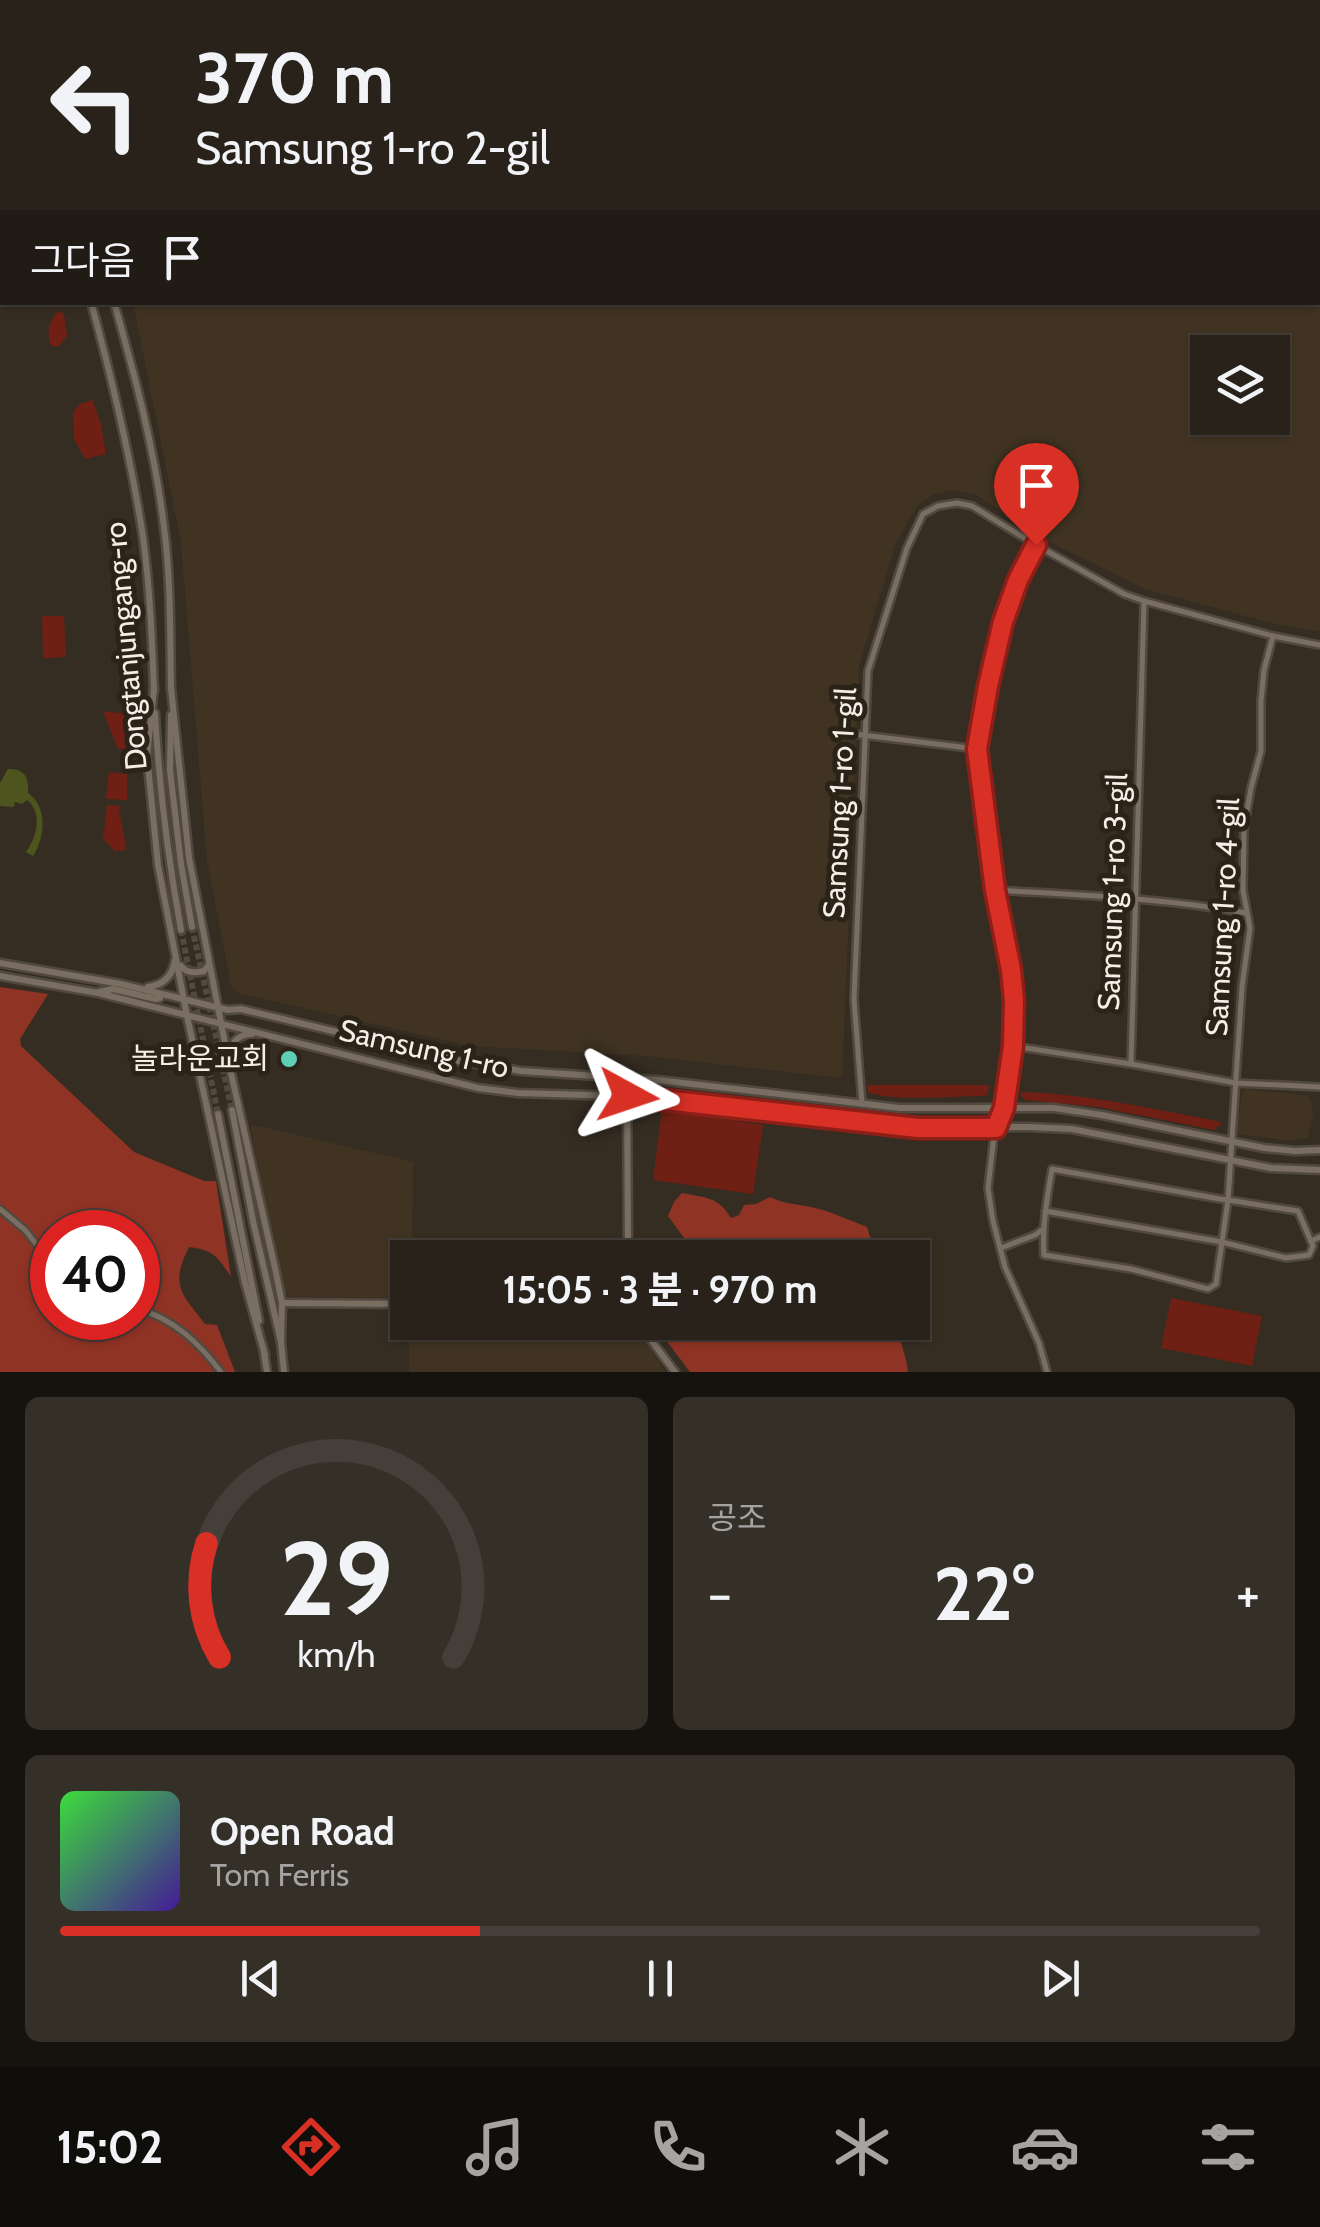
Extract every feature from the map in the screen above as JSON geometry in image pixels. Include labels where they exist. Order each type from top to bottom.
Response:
[{"type":"street","name":"Dongtanjungang-ro","points":[[91,305],[110,377],[142,535],[149,590],[160,787],[181,930]]},
{"type":"street","name":"Dongtanjungang-ro","points":[[115,305],[147,435],[164,529],[171,688]]},
{"type":"street","name":"Samsung 1-ro 1-gil","points":[[862,1104],[854,999],[868,670],[907,548],[923,514],[938,506],[972,506],[1036,545]]},
{"type":"street","points":[[1047,1372],[1039,1343],[1005,1268],[988,1188],[1013,1046],[1014,1000],[977,749],[1003,622],[1018,580],[1036,545],[1124,594],[1273,636],[1320,645]]},
{"type":"street","name":"Samsung 1-ro 3-gil","points":[[1131,1064],[1144,601]]},
{"type":"street","name":"Samsung 1-ro 4-gil","points":[[1042,1230],[1044,1256],[1130,1269],[1208,1289],[1216,1284],[1228,1200],[1242,987],[1250,928],[1243,890],[1244,829],[1261,752],[1262,686],[1273,636]]},
{"type":"street","points":[[154,688],[147,756],[158,865],[245,1283],[265,1355]]},
{"type":"street","points":[[171,688],[170,770],[192,927]]},
{"type":"street","points":[[171,688],[189,858],[282,1304],[284,1372]]},
{"type":"street","points":[[846,733],[977,749]]},
{"type":"street","points":[[995,890],[1136,898],[1248,914]]},
{"type":"street","points":[[176,957],[183,968],[194,972],[204,971],[210,963]]},
{"type":"street","points":[[138,988],[153,987],[168,978],[176,957]]},
{"type":"street","name":"Samsung 1-ro","points":[[0,964],[138,988],[228,1010],[241,1008],[465,1062],[521,1071],[627,1078],[900,1108],[1054,1108],[1230,1142],[1282,1150],[1320,1150]]},
{"type":"street","name":"Samsung 1-ro","points":[[0,976],[98,993],[478,1088],[628,1096],[918,1128],[1072,1129],[1271,1168],[1320,1170]]},
{"type":"street","points":[[98,993],[112,989],[159,999],[158,993]]},
{"type":"street","points":[[229,1064],[230,1049],[240,1037],[264,1034]]},
{"type":"street","points":[[1013,1046],[1131,1064]]},
{"type":"street","points":[[199,1070],[214,1057],[224,1058],[229,1064]]},
{"type":"street","name":"Samsung 1-ro 4-gil","points":[[1131,1064],[1236,1082]]},
{"type":"street","points":[[627,1078],[628,1240]]},
{"type":"street","points":[[1236,1082],[1320,1087]]},
{"type":"street","points":[[232,1110],[281,1342]]},
{"type":"street","points":[[218,1114],[253,1280],[267,1372]]},
{"type":"street","points":[[1001,1248],[1042,1230],[1045,1211],[1052,1169],[1298,1211],[1313,1246],[1309,1255],[1286,1258],[1222,1242],[1045,1211]]},
{"type":"street","points":[[0,1208],[30,1236]]},
{"type":"street","points":[[1311,1241],[1320,1237]]},
{"type":"street","points":[[282,1304],[390,1304]]},
{"type":"street","points":[[160,1318],[203,1348],[221,1372]]},
{"type":"street","points":[[651,1340],[675,1372]]},
{"type":"shaded area","points":[[133,305],[1320,305],[1320,632],[1145,589],[1040,537],[977,495],[954,490],[934,494],[917,506],[895,545],[859,666],[842,1078],[646,1056],[471,1046],[238,993],[231,985],[207,861],[181,542]]},
{"type":"shaded area","points":[[59,311],[64,314],[67,336],[59,346],[52,347],[49,328]]},
{"type":"shaded area","points":[[93,400],[106,454],[85,459],[74,439],[73,412],[80,404]]},
{"type":"shaded area","points":[[42,616],[64,616],[66,657],[43,658]]},
{"type":"shaded area","points":[[103,711],[128,714],[130,749],[118,749]]},
{"type":"shaded area","points":[[8,769],[25,775],[28,793],[42,814],[42,832],[33,856],[26,852],[37,825],[32,805],[27,800],[22,804],[15,802],[14,807],[0,806],[0,783]]},
{"type":"shaded area","points":[[109,772],[127,774],[127,800],[106,799]]},
{"type":"shaded area","points":[[107,805],[119,806],[126,850],[115,851],[103,839]]},
{"type":"shaded area","points":[[0,987],[48,994],[20,1039],[21,1046],[134,1152],[204,1181],[216,1181],[231,1277],[214,1256],[189,1247],[179,1280],[184,1296],[205,1324],[217,1325],[235,1372],[0,1372]]},
{"type":"shaded area","points":[[867,1085],[989,1085],[984,1096],[923,1098],[878,1095],[868,1092]]},
{"type":"shaded area","points":[[1245,1089],[1305,1095],[1311,1100],[1313,1115],[1308,1137],[1292,1141],[1236,1134]]},
{"type":"shaded area","points":[[1021,1092],[1121,1103],[1221,1124],[1214,1130],[1098,1107],[1025,1100]]},
{"type":"shaded area","points":[[662,1110],[763,1125],[753,1194],[653,1180]]},
{"type":"shaded area","points":[[250,1124],[413,1162],[412,1240],[390,1240],[390,1298],[290,1297],[282,1290]]},
{"type":"shaded area","points":[[682,1193],[704,1197],[716,1202],[731,1218],[739,1215],[744,1205],[770,1197],[867,1227],[871,1240],[686,1240],[668,1216]]},
{"type":"shaded area","points":[[1171,1298],[1262,1316],[1252,1366],[1161,1348]]},
{"type":"shaded area","points":[[409,1340],[645,1340],[665,1372],[409,1372]]},
{"type":"shaded area","points":[[666,1340],[899,1340],[908,1372],[690,1372]]},
{"type":"tunnel","points":[[192,927],[232,1110]]},
{"type":"tunnel","points":[[181,930],[218,1114]]},
{"type":"place","name":"놀라운교회","points":[[289,1059]]},
{"type":"route","points":[[628,1096],[918,1128],[996,1128],[1004,1108],[1013,1046],[1014,1000],[977,749],[1003,622],[1036,545]]}]
